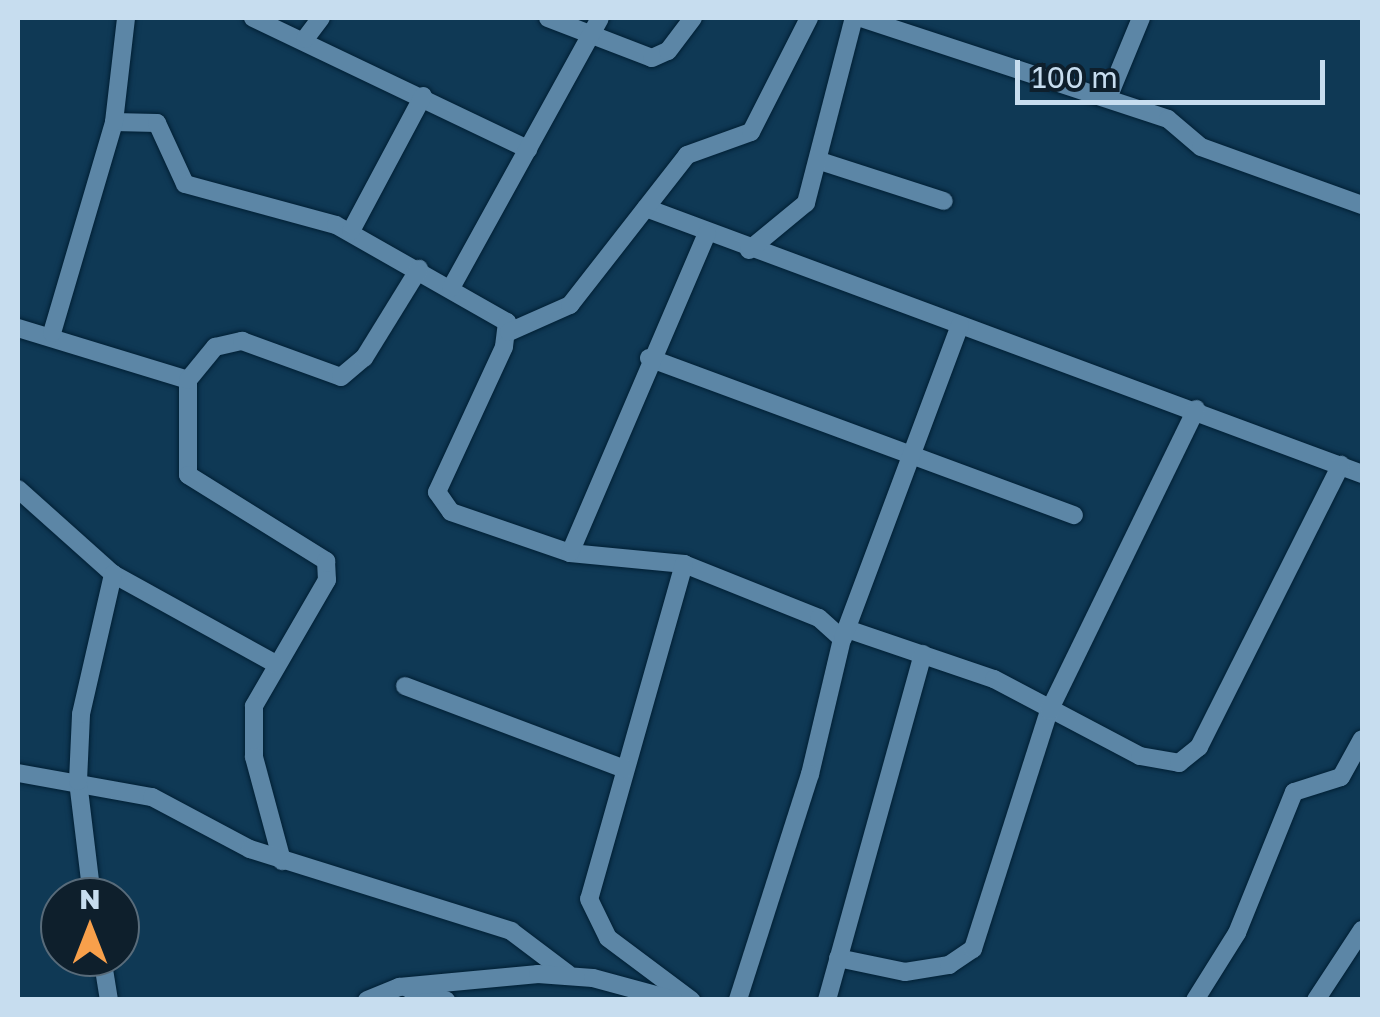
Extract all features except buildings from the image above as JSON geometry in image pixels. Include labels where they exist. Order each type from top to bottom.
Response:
[{"type":"street","points":[[52,333],[114,122],[126,18]]},
{"type":"street","points":[[252,18],[305,39],[528,149]]},
{"type":"street","points":[[305,39],[320,18]]},
{"type":"street","points":[[548,18],[590,38],[652,58],[668,51],[693,18]]},
{"type":"street","points":[[451,288],[600,18]]},
{"type":"street","points":[[509,332],[570,305],[687,155],[751,132],[809,18]]},
{"type":"street","points":[[749,250],[806,203],[820,161],[854,18]]},
{"type":"street","points":[[862,18],[1168,119],[1201,147],[1362,205]]},
{"type":"street","points":[[1108,98],[1141,18]]},
{"type":"street","points":[[351,231],[422,96]]},
{"type":"street","points":[[114,122],[157,123],[186,184],[351,231],[506,322],[509,332],[437,492],[440,504],[570,553],[684,564],[819,618],[844,634],[923,654],[1020,689],[1049,711],[1140,756],[1179,763],[1192,757],[1341,465]]},
{"type":"street","points":[[820,161],[944,201]]},
{"type":"street","points":[[646,208],[749,250],[1196,409],[1362,474]]},
{"type":"street","points":[[570,553],[649,358],[707,233]]},
{"type":"street","points":[[282,860],[251,733],[274,663],[328,570],[312,547],[188,474],[188,380],[215,347],[242,341],[340,377],[364,358],[419,270]]},
{"type":"street","points":[[738,1000],[810,774],[844,634],[960,325]]},
{"type":"street","points":[[18,328],[52,333],[188,380]]},
{"type":"street","points":[[649,358],[916,450],[1074,515]]},
{"type":"street","points":[[838,958],[905,972],[949,965],[973,949],[1049,711],[1196,409]]},
{"type":"street","points":[[18,489],[113,574],[274,663]]},
{"type":"street","points":[[684,564],[591,888],[594,921],[690,1000]]},
{"type":"street","points":[[90,877],[78,781],[81,714],[113,574]]},
{"type":"street","points":[[826,1000],[923,654]]},
{"type":"street","points":[[405,686],[624,769]]},
{"type":"street","points":[[1195,1000],[1237,932],[1294,792],[1341,777],[1362,739]]},
{"type":"street","points":[[18,773],[152,796],[282,860],[511,931],[568,974]]},
{"type":"street","points":[[1316,1000],[1362,930]]},
{"type":"street","points":[[367,1000],[399,987],[568,974],[674,1000]]},
{"type":"street","points":[[399,987],[446,1000]]}]
